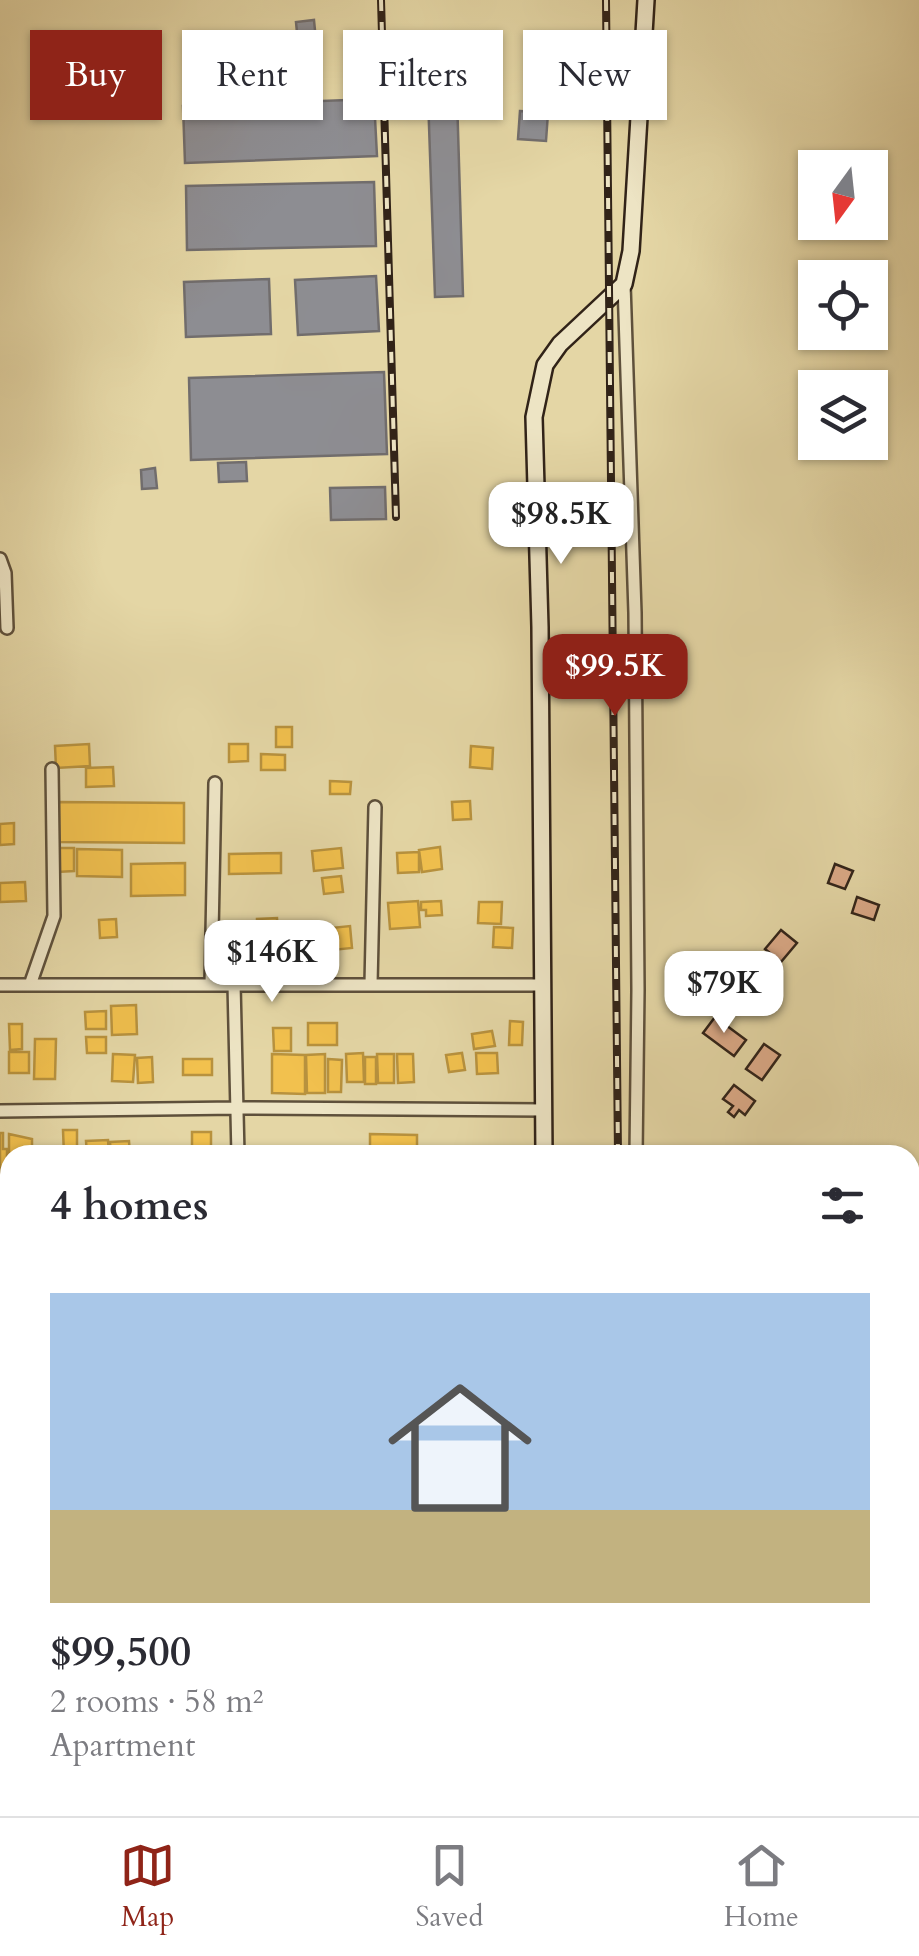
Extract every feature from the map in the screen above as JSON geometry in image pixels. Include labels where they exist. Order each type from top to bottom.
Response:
[{"type":"street","points":[[636,1145],[635,612],[624,284],[631,250],[649,4]]},
{"type":"street","points":[[544,1145],[534,417],[545,365],[560,344],[624,284]]},
{"type":"street","points":[[0,559],[5,573],[7,628]]},
{"type":"street","points":[[30,984],[54,916],[52,769]]},
{"type":"street","points":[[211,984],[215,782]]},
{"type":"street","points":[[371,984],[375,807]]},
{"type":"street","points":[[0,984],[544,985]]},
{"type":"street","points":[[234,984],[238,1145]]},
{"type":"street","points":[[0,1111],[544,1110]]},
{"type":"building: Homes","points":[[276,727],[292,727],[292,747],[276,747]]},
{"type":"building: Homes","points":[[89,744],[90,766],[56,768],[55,746]]},
{"type":"building: Homes","points":[[229,744],[248,744],[248,761],[229,762]]},
{"type":"building: Homes","points":[[471,746],[493,748],[492,769],[470,767]]},
{"type":"building: Homes","points":[[261,754],[285,755],[285,770],[261,770]]},
{"type":"building: Homes","points":[[113,767],[114,786],[86,787],[86,768]]},
{"type":"building: Homes","points":[[330,781],[351,782],[350,794],[330,794]]},
{"type":"building: Homes","points":[[470,801],[471,819],[453,820],[452,802]]},
{"type":"building: Homes","points":[[58,802],[184,803],[184,843],[58,842]]},
{"type":"building: Homes","points":[[14,823],[14,844],[0,845],[0,824]]},
{"type":"building: Homes","points":[[440,847],[442,869],[422,872],[419,850]]},
{"type":"building: Homes","points":[[57,848],[74,848],[74,871],[57,872]]},
{"type":"building: Homes","points":[[341,848],[343,868],[314,871],[312,851]]},
{"type":"building: Homes","points":[[77,849],[122,850],[122,877],[77,876]]},
{"type":"building: Homes","points":[[419,852],[419,872],[398,873],[397,853]]},
{"type":"building: Homes","points":[[281,853],[281,873],[229,874],[229,854]]},
{"type":"building: Homes","points":[[185,863],[185,895],[131,896],[131,864]]},
{"type":"building: Homes","points":[[341,876],[343,892],[324,894],[322,878]]},
{"type":"building: Homes","points":[[25,882],[26,901],[0,902],[0,883]]},
{"type":"building: Homes","points":[[418,901],[420,927],[390,929],[388,903]]},
{"type":"building: Homes","points":[[441,901],[442,915],[426,916],[426,910],[421,910],[421,902]]},
{"type":"building: Homes","points":[[479,902],[502,902],[501,924],[478,923]]},
{"type":"building: Homes","points":[[277,918],[278,938],[257,939],[257,919]]},
{"type":"building: Homes","points":[[116,919],[117,937],[100,938],[99,920]]},
{"type":"building: Homes","points":[[315,922],[318,946],[291,948],[289,925]]},
{"type":"building: Homes","points":[[350,926],[352,948],[323,951],[321,929]]},
{"type":"building: Homes","points":[[494,927],[513,928],[512,948],[493,947]]},
{"type":"building: Homes","points":[[136,1005],[137,1034],[112,1035],[111,1006]]},
{"type":"building: Homes","points":[[106,1011],[106,1029],[86,1029],[85,1012]]},
{"type":"building: Homes","points":[[510,1021],[523,1022],[522,1045],[509,1045]]},
{"type":"building: Homes","points":[[308,1023],[337,1023],[337,1045],[308,1045]]},
{"type":"building: Homes","points":[[9,1024],[22,1024],[22,1049],[10,1050]]},
{"type":"building: Homes","points":[[273,1028],[291,1028],[291,1051],[274,1051]]},
{"type":"building: Homes","points":[[492,1031],[495,1046],[474,1049],[472,1034]]},
{"type":"building: Homes","points":[[86,1037],[106,1037],[106,1053],[87,1053]]},
{"type":"building: Homes","points":[[35,1039],[56,1039],[55,1079],[34,1079]]},
{"type":"building: Homes","points":[[9,1052],[29,1052],[29,1073],[9,1073]]},
{"type":"building: Homes","points":[[363,1053],[364,1082],[347,1082],[346,1054]]},
{"type":"building: Homes","points":[[462,1053],[465,1070],[449,1072],[446,1055]]},
{"type":"building: Homes","points":[[476,1053],[497,1053],[498,1073],[477,1074]]},
{"type":"building: Homes","points":[[113,1054],[135,1055],[133,1082],[112,1081]]},
{"type":"building: Homes","points":[[272,1054],[305,1055],[305,1094],[272,1093]]},
{"type":"building: Homes","points":[[325,1054],[325,1093],[307,1093],[306,1055]]},
{"type":"building: Homes","points":[[377,1054],[394,1054],[394,1083],[378,1083]]},
{"type":"building: Homes","points":[[397,1054],[413,1054],[414,1082],[398,1083]]},
{"type":"building: Homes","points":[[152,1057],[153,1082],[138,1083],[137,1058]]},
{"type":"building: Homes","points":[[365,1057],[376,1057],[376,1084],[365,1084]]},
{"type":"building: Homes","points":[[183,1059],[212,1059],[212,1075],[183,1075]]},
{"type":"building: Homes","points":[[328,1059],[342,1060],[341,1092],[328,1092]]},
{"type":"building: Homes","points":[[63,1130],[77,1130],[77,1145],[64,1145]]},
{"type":"building: Homes","points":[[192,1132],[211,1132],[211,1145],[192,1145]]},
{"type":"building: Homes","points":[[9,1134],[32,1139],[32,1145],[9,1145]]},
{"type":"building: Homes","points":[[370,1134],[417,1135],[417,1145],[370,1145]]},
{"type":"building: Homes","points":[[108,1140],[108,1145],[86,1145],[86,1141]]},
{"type":"building: Homes","points":[[129,1141],[129,1145],[110,1145]]},
{"type":"building: Industry","points":[[314,20],[315,30],[297,30],[296,22]]},
{"type":"building: Industry","points":[[343,100],[343,120],[375,120],[377,156],[185,163],[183,120],[323,120],[323,101]]},
{"type":"building: Industry","points":[[520,111],[523,120],[548,120],[546,141],[518,139]]},
{"type":"building: Industry","points":[[429,120],[458,120],[463,296],[435,297]]},
{"type":"building: Industry","points":[[374,182],[376,246],[187,250],[186,186]]},
{"type":"building: Industry","points":[[376,276],[379,331],[298,335],[295,280]]},
{"type":"building: Industry","points":[[269,279],[271,334],[186,337],[184,282]]},
{"type":"building: Industry","points":[[384,372],[387,454],[191,460],[189,378]]},
{"type":"building: Industry","points":[[246,462],[247,481],[219,482],[218,463]]},
{"type":"building: Industry","points":[[155,468],[157,488],[142,489],[141,470]]},
{"type":"building: Industry","points":[[385,487],[386,519],[331,520],[330,488]]},
{"type":"building: Other","points":[[835,864],[853,871],[845,889],[828,883]]},
{"type":"building: Other","points":[[857,897],[879,905],[874,920],[852,913]]},
{"type":"building: Other","points":[[781,930],[797,943],[781,962],[765,949]]},
{"type":"building: Other","points":[[756,962],[776,976],[765,990],[746,976]]},
{"type":"building: Other","points":[[715,1017],[746,1040],[734,1056],[703,1033]]},
{"type":"building: Other","points":[[764,1044],[780,1055],[762,1080],[746,1069]]},
{"type":"building: Other","points":[[734,1085],[755,1101],[745,1115],[739,1110],[734,1117],[728,1112],[733,1106],[723,1099]]},
{"type":"railway","points":[[381,0],[396,517]]},
{"type":"railway","points":[[606,0],[618,1145]]}]
